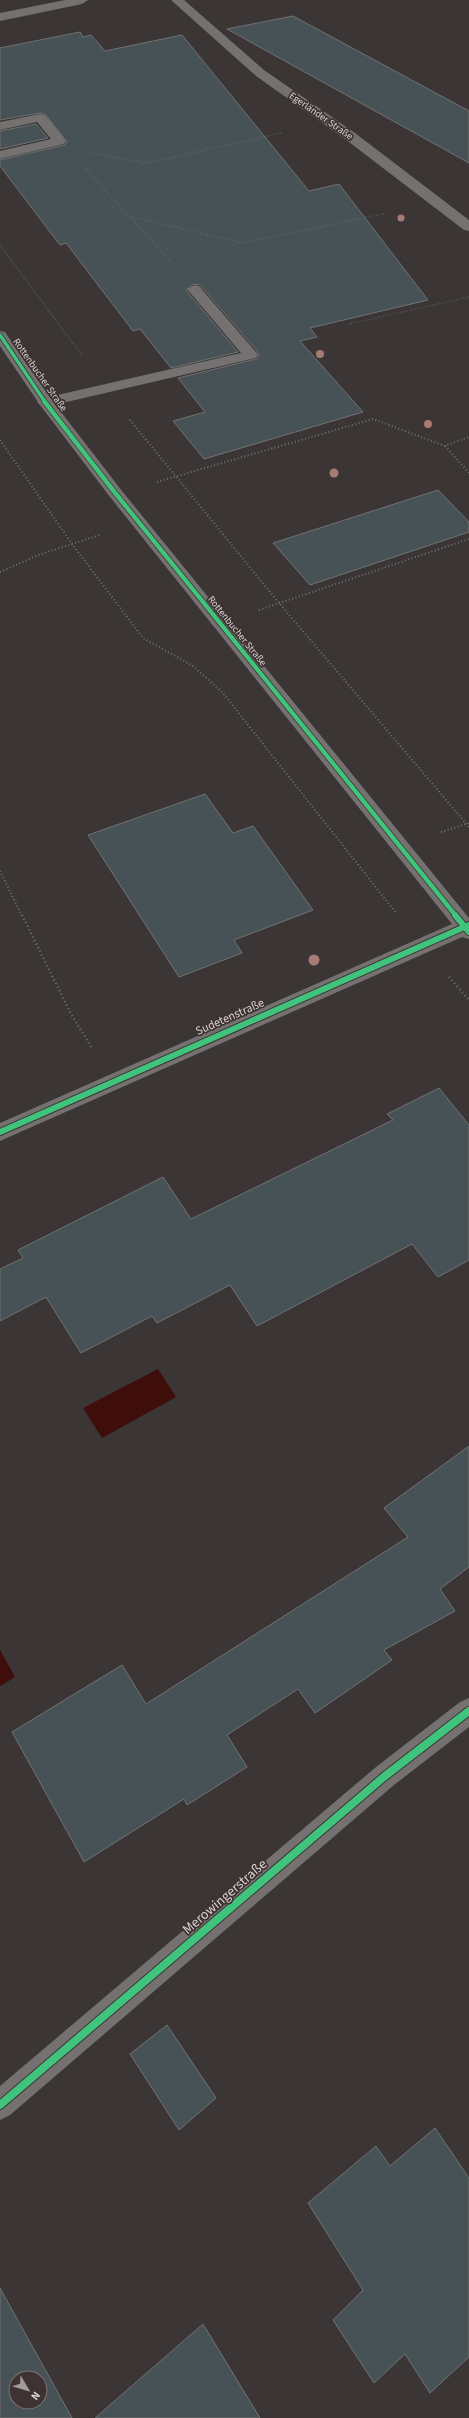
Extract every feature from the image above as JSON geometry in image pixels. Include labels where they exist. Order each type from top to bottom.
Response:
[{"type":"street","points":[[0,17],[82,0]]},
{"type":"street","name":"Egerländer Straße","points":[[177,0],[260,73],[330,122],[437,202],[469,228]]},
{"type":"street","points":[[0,126],[40,118],[63,145]]},
{"type":"street","points":[[0,155],[63,145]]},
{"type":"street","points":[[45,402],[251,355],[194,289]]},
{"type":"street","name":"Rottenbucher Straße","points":[[0,335],[45,402],[116,494],[218,623],[468,928]]},
{"type":"street","name":"Sudetenstraße","points":[[0,1132],[111,1081],[422,945],[468,928]]},
{"type":"street","name":"Merowingerstraße","points":[[0,2105],[385,1776],[469,1711]]},
{"type":"path","points":[[63,145],[147,163],[330,122]]},
{"type":"path","points":[[63,145],[132,216],[194,289]]},
{"type":"path","points":[[132,216],[242,243],[437,202]]},
{"type":"path","points":[[0,245],[105,388],[176,477],[279,603],[469,827]]},
{"type":"path","points":[[349,324],[469,297]]},
{"type":"path","points":[[116,494],[373,419],[445,446],[469,473]]},
{"type":"path","points":[[445,446],[469,438]]},
{"type":"path","points":[[0,440],[72,544],[143,638],[193,666],[223,693],[422,945],[469,1000]]},
{"type":"path","points":[[0,572],[41,554],[139,523]]},
{"type":"path","points":[[218,623],[469,539]]},
{"type":"path","points":[[0,871],[72,1014],[111,1081]]},
{"type":"shaded area","points":[[158,1369],[176,1397],[102,1438],[83,1408]]},
{"type":"shaded area","points":[[0,1650],[15,1677],[0,1686]]},
{"type":"building","points":[[293,16],[469,111],[469,163],[227,29]]},
{"type":"building","points":[[80,32],[83,37],[91,35],[105,51],[182,35],[309,191],[339,184],[428,300],[310,328],[317,337],[300,341],[363,412],[204,459],[173,421],[205,412],[178,378],[256,359],[259,356],[257,351],[200,285],[193,284],[186,290],[238,352],[171,368],[140,329],[133,331],[66,243],[60,245],[0,166],[0,160],[64,145],[67,142],[45,114],[40,113],[0,120],[0,48]]},
{"type":"building","points":[[36,124],[48,138],[0,149],[0,131]]},
{"type":"building","points":[[438,490],[469,522],[469,532],[310,585],[273,543]]},
{"type":"building","points":[[205,794],[233,833],[253,826],[313,910],[234,940],[242,953],[179,977],[88,835]]},
{"type":"building","points":[[439,1088],[469,1125],[469,1260],[438,1277],[412,1244],[257,1326],[230,1285],[157,1323],[152,1316],[81,1353],[46,1297],[0,1321],[0,1269],[23,1258],[18,1250],[163,1177],[191,1219],[393,1120],[387,1114]]},
{"type":"building","points":[[469,1446],[469,1567],[440,1589],[455,1611],[384,1650],[392,1660],[315,1713],[298,1689],[227,1735],[247,1767],[187,1805],[184,1799],[84,1862],[12,1732],[122,1665],[146,1704],[408,1537],[384,1508]]},
{"type":"building","points":[[167,2025],[216,2098],[179,2130],[130,2054]]},
{"type":"building","points":[[435,2128],[469,2178],[469,2357],[430,2393],[405,2354],[374,2383],[333,2320],[363,2290],[308,2203],[376,2146],[390,2166]]},
{"type":"building","points":[[0,2288],[45,2370],[8,2370],[8,2410],[48,2410],[48,2375],[72,2418],[0,2418]]},
{"type":"building","points":[[203,2324],[260,2418],[95,2418]]},
{"type":"cycle path","points":[[0,335],[45,402],[116,494],[469,932]]},
{"type":"cycle path","points":[[0,1132],[469,925]]},
{"type":"cycle path","points":[[0,2105],[385,1776],[469,1711]]}]
